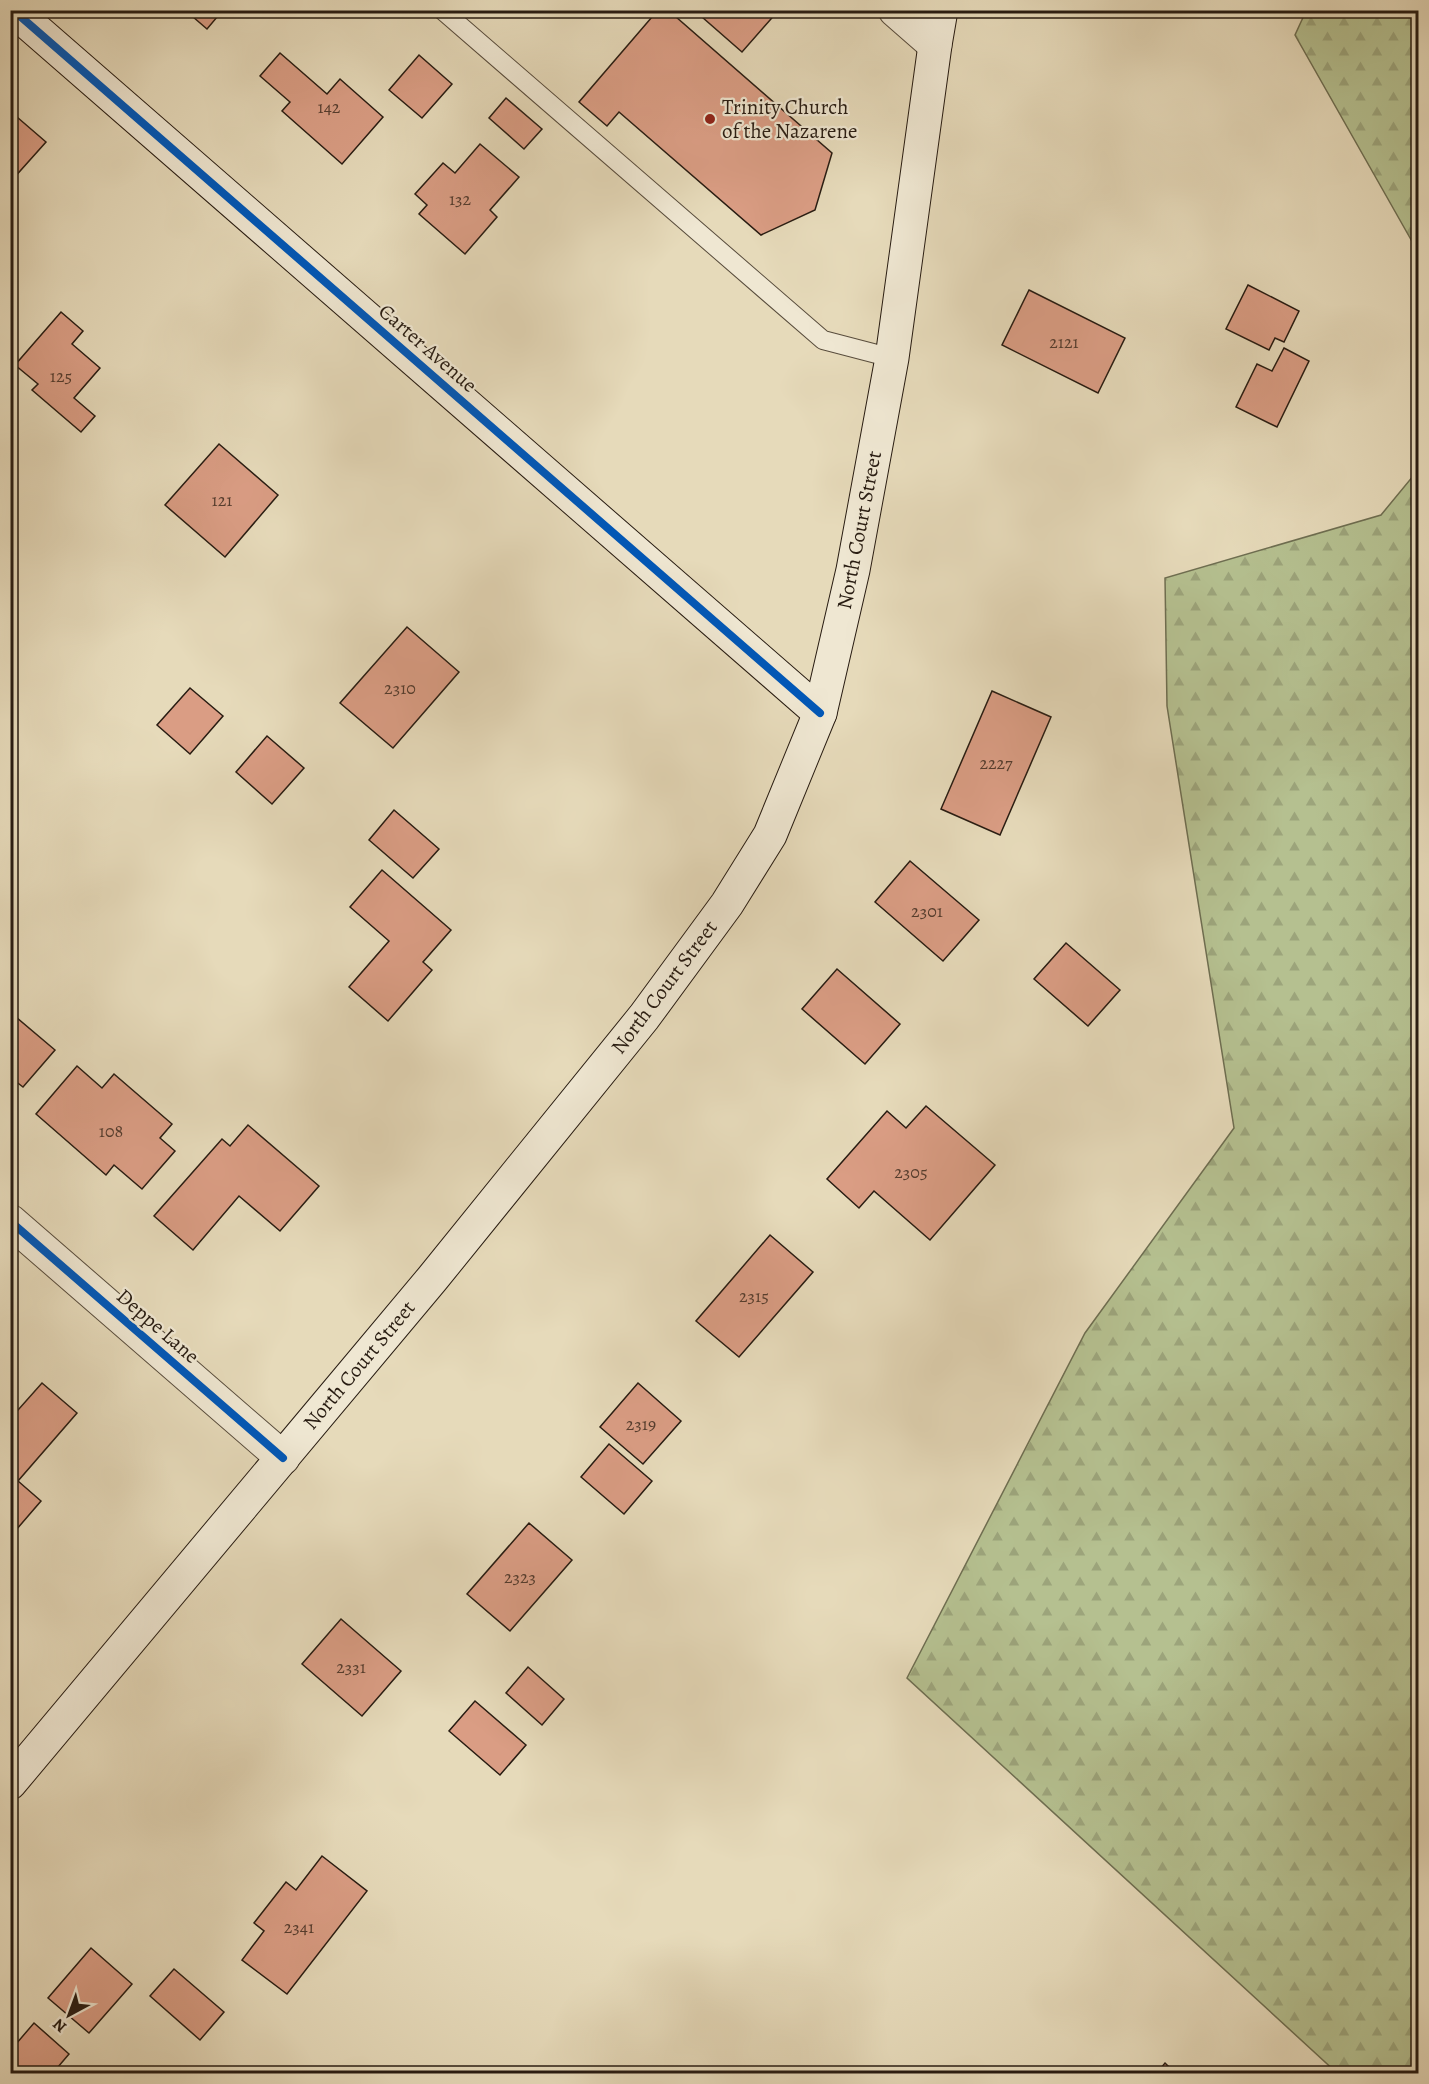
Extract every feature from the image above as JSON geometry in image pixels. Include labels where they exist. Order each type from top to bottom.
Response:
[{"type":"main road","name":"Carter Avenue","points":[[14,10],[820,713]]},
{"type":"main road","points":[[895,10],[935,45]]},
{"type":"main road","name":"North Court Street","points":[[10,1783],[447,1261],[658,998],[727,904],[770,834],[820,713],[853,570],[892,358],[941,10]]},
{"type":"main road","name":"Deppe Lane","points":[[10,1221],[283,1458]]},
{"type":"lane","points":[[442,10],[823,340],[892,358]]},
{"type":"green space","points":[[1306,11],[1418,11],[1418,252],[1295,35]]},
{"type":"green space","points":[[1418,470],[1418,2073],[1337,2073],[907,1678],[1085,1333],[1234,1128],[1167,706],[1165,578],[1381,515]]},
{"type":"building","points":[[185,10],[223,10],[207,29]]},
{"type":"building","name":"Trinity Church of the Nazarene","points":[[658,10],[668,10],[832,153],[815,210],[761,235],[619,112],[607,126],[579,102]]},
{"type":"building","points":[[694,10],[777,10],[778,11],[742,52]]},
{"type":"building","points":[[280,53],[327,94],[340,79],[383,117],[342,164],[282,111],[290,102],[260,76]]},
{"type":"building","points":[[419,55],[452,84],[422,118],[389,90]]},
{"type":"building","points":[[506,98],[542,129],[524,149],[489,118]]},
{"type":"building","points":[[10,111],[46,142],[12,180],[10,179]]},
{"type":"building","points":[[480,144],[519,177],[490,210],[497,217],[465,254],[419,214],[427,205],[415,194],[443,163],[455,173]]},
{"type":"building","points":[[1248,285],[1299,311],[1284,342],[1275,338],[1269,350],[1226,329]]},
{"type":"building","points":[[1029,290],[1125,338],[1098,393],[1002,345]]},
{"type":"building","points":[[61,312],[83,331],[72,344],[100,368],[74,398],[95,416],[81,432],[32,390],[38,384],[15,365]]},
{"type":"building","points":[[1284,348],[1309,361],[1277,427],[1236,407],[1257,364],[1272,371]]},
{"type":"building","points":[[219,444],[278,495],[225,557],[165,505]]},
{"type":"building","points":[[407,627],[459,672],[393,748],[340,703]]},
{"type":"building","points":[[190,688],[223,716],[190,754],[157,725]]},
{"type":"building","points":[[992,691],[1051,717],[1000,835],[941,809]]},
{"type":"building","points":[[267,736],[304,768],[272,804],[236,772]]},
{"type":"building","points":[[394,810],[439,849],[413,878],[369,840]]},
{"type":"building","points":[[910,861],[979,920],[943,961],[875,902]]},
{"type":"building","points":[[382,870],[451,930],[423,962],[432,970],[388,1021],[349,987],[389,941],[350,907]]},
{"type":"building","points":[[1066,943],[1120,990],[1088,1026],[1034,979]]},
{"type":"building","points":[[837,969],[900,1024],[865,1064],[802,1009]]},
{"type":"building","points":[[10,1012],[55,1050],[23,1087],[10,1077]]},
{"type":"building","points":[[77,1066],[102,1088],[114,1074],[172,1124],[160,1138],[175,1151],[142,1189],[114,1165],[106,1175],[36,1114]]},
{"type":"building","points":[[926,1106],[995,1165],[930,1240],[874,1191],[859,1208],[827,1179],[887,1111],[906,1128]]},
{"type":"building","points":[[248,1125],[319,1186],[280,1231],[239,1196],[193,1250],[154,1216],[222,1139],[230,1146]]},
{"type":"building","points":[[770,1235],[813,1272],[739,1357],[696,1321]]},
{"type":"building","points":[[42,1383],[77,1413],[18,1481],[41,1501],[10,1537],[10,1419]]},
{"type":"building","points":[[638,1383],[681,1421],[643,1464],[600,1427]]},
{"type":"building","points":[[609,1444],[652,1481],[624,1514],[581,1477]]},
{"type":"building","points":[[529,1523],[572,1560],[510,1631],[467,1594]]},
{"type":"building","points":[[341,1619],[401,1671],[362,1716],[302,1664]]},
{"type":"building","points":[[528,1667],[564,1699],[542,1725],[506,1693]]},
{"type":"building","points":[[475,1701],[526,1745],[500,1775],[449,1731]]},
{"type":"building","points":[[322,1856],[367,1891],[287,1994],[242,1960],[264,1931],[254,1923],[286,1882],[296,1890]]},
{"type":"building","points":[[91,1948],[132,1984],[89,2033],[48,1998]]},
{"type":"building","points":[[174,1969],[224,2012],[200,2040],[150,1996]]},
{"type":"building","points":[[34,2023],[69,2054],[52,2074],[10,2074],[10,2051]]},
{"type":"building","points":[[1165,2063],[1176,2074],[1156,2074]]},
{"type":"cycle path","points":[[13,10],[820,713]]},
{"type":"cycle path","points":[[10,1221],[283,1458]]},
{"type":"place","name":"Trinity Church of the Nazarene","points":[[710,119]]}]
